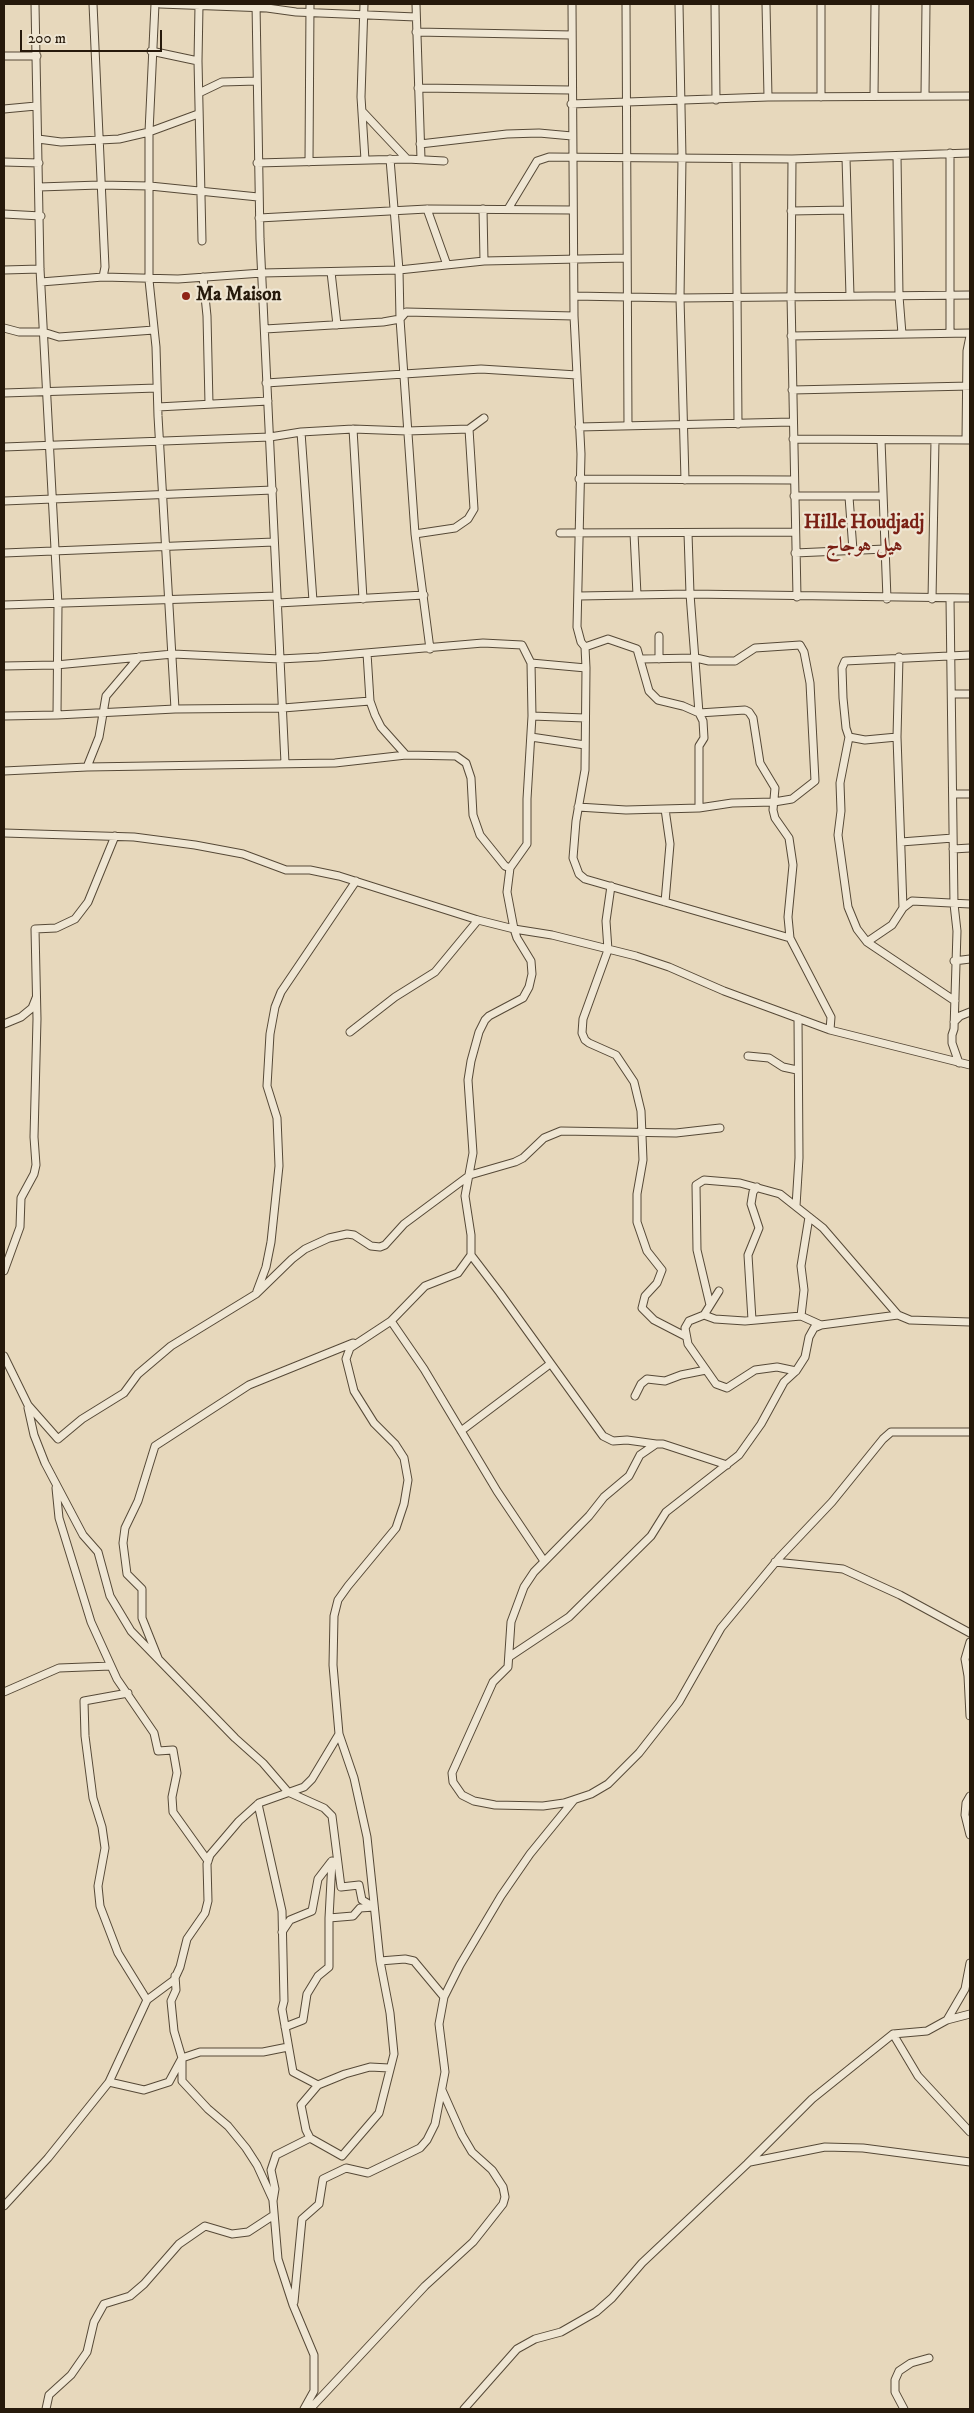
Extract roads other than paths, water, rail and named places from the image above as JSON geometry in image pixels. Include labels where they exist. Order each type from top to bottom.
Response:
[{"type":"street","points":[[35,4],[36,106],[41,216],[40,269],[58,605],[57,715]]},
{"type":"street","points":[[93,4],[105,267],[103,277]]},
{"type":"street","points":[[155,4],[151,51],[149,132],[149,280],[154,330],[175,710]]},
{"type":"street","points":[[160,4],[256,6],[310,13],[416,17]]},
{"type":"street","points":[[309,162],[310,4]]},
{"type":"street","points":[[364,4],[362,111],[364,160]]},
{"type":"street","points":[[416,4],[421,159]]},
{"type":"street","points":[[572,4],[571,157],[574,316],[581,454],[577,627],[581,642],[586,647],[584,770],[573,858],[575,868],[585,879],[790,938]]},
{"type":"street","points":[[626,4],[628,425]]},
{"type":"street","points":[[678,4],[682,158],[680,298],[685,480]]},
{"type":"street","points":[[715,4],[716,100]]},
{"type":"street","points":[[766,4],[768,97]]},
{"type":"street","points":[[821,4],[821,96]]},
{"type":"street","points":[[874,4],[874,96]]},
{"type":"street","points":[[925,96],[926,4]]},
{"type":"street","points":[[199,6],[198,114],[202,241]]},
{"type":"street","points":[[256,6],[258,197],[285,762]]},
{"type":"street","points":[[416,32],[572,35]]},
{"type":"street","points":[[151,51],[198,61]]},
{"type":"street","points":[[4,56],[37,56]]},
{"type":"street","points":[[198,93],[222,82],[257,81]]},
{"type":"street","points":[[418,88],[571,90]]},
{"type":"street","points":[[571,104],[768,97],[970,96]]},
{"type":"street","points":[[4,109],[36,106]]},
{"type":"street","points":[[362,111],[406,159]]},
{"type":"street","points":[[38,139],[61,142],[98,142],[149,132],[198,114]]},
{"type":"street","points":[[420,144],[507,134],[539,133],[572,136]]},
{"type":"street","points":[[950,153],[950,332]]},
{"type":"street","points":[[508,209],[537,162],[548,157],[792,159],[970,153]]},
{"type":"street","points":[[896,156],[899,296],[902,334]]},
{"type":"street","points":[[846,158],[846,210],[850,296]]},
{"type":"street","points":[[257,163],[390,159],[444,161]]},
{"type":"street","points":[[390,159],[399,270],[400,319],[415,534],[430,649]]},
{"type":"street","points":[[736,159],[738,424]]},
{"type":"street","points":[[792,159],[791,336],[797,597]]},
{"type":"street","points":[[4,162],[39,163]]},
{"type":"street","points":[[39,187],[100,184],[150,186],[201,189],[258,197]]},
{"type":"street","points":[[259,218],[427,209],[573,210]]},
{"type":"street","points":[[427,209],[447,265]]},
{"type":"street","points":[[483,209],[484,261]]},
{"type":"street","points":[[791,211],[846,210]]},
{"type":"street","points":[[4,214],[41,216]]},
{"type":"street","points":[[41,282],[103,277],[149,280],[262,273],[399,270],[484,261],[627,258]]},
{"type":"street","points":[[4,270],[40,269]]},
{"type":"street","points":[[331,272],[337,326]]},
{"type":"street","points":[[203,277],[208,316],[209,404]]},
{"type":"street","points":[[574,296],[680,298],[970,295]]},
{"type":"street","points":[[264,329],[383,322],[400,319],[406,312],[574,316]]},
{"type":"street","points":[[4,328],[19,332],[43,332],[59,337],[154,330]]},
{"type":"street","points":[[791,336],[950,332],[970,335],[968,351],[968,440],[793,439]]},
{"type":"street","points":[[266,383],[481,369],[577,375]]},
{"type":"street","points":[[792,390],[969,386]]},
{"type":"street","points":[[4,392],[157,388]]},
{"type":"street","points":[[158,407],[268,402]]},
{"type":"street","points":[[4,447],[270,437],[300,432],[353,429],[407,431],[469,429],[484,418]]},
{"type":"street","points":[[579,427],[792,422]]},
{"type":"street","points":[[353,429],[363,599]]},
{"type":"street","points":[[415,534],[455,528],[468,519],[474,509],[469,429]]},
{"type":"street","points":[[300,432],[313,602]]},
{"type":"street","points":[[881,440],[887,599]]},
{"type":"street","points":[[932,599],[935,440]]},
{"type":"street","points":[[579,479],[794,480]]},
{"type":"street","points":[[4,500],[273,490]]},
{"type":"street","points":[[794,496],[883,496]]},
{"type":"street","points":[[849,497],[853,550]]},
{"type":"street","points":[[688,532],[690,594],[699,713],[703,721],[704,738],[699,746],[699,808]]},
{"type":"street","points":[[560,533],[795,532]]},
{"type":"street","points":[[634,533],[637,595]]},
{"type":"street","points":[[4,553],[274,542]]},
{"type":"street","points":[[795,553],[885,549]]},
{"type":"street","points":[[579,596],[690,594],[887,599],[970,598]]},
{"type":"street","points":[[4,605],[169,601],[278,600],[313,602],[424,595]]},
{"type":"street","points":[[950,599],[954,904],[957,931],[954,961],[955,1000],[952,1043],[960,1063]]},
{"type":"street","points":[[659,636],[659,658]]},
{"type":"street","points":[[586,647],[608,639],[637,649],[649,691],[658,700],[683,706],[699,713],[745,710],[750,712],[753,718],[760,762],[775,788],[773,810],[775,818],[790,838],[793,865],[788,917],[790,938],[831,1018],[830,1030]]},
{"type":"street","points":[[4,666],[56,665],[173,654],[280,658],[367,654],[483,643],[522,645],[531,663],[532,716],[527,799],[527,844],[510,868],[507,892],[517,938],[531,961],[531,980],[522,998],[489,1016],[480,1032],[468,1080],[474,1143],[465,1196],[471,1255],[603,1436],[612,1441],[627,1440],[663,1444],[726,1465]]},
{"type":"street","points":[[578,807],[665,809],[699,808],[732,802],[774,802],[792,799],[809,788],[816,777],[810,682],[803,647],[797,644],[755,648],[734,661],[709,661],[696,658],[641,659]]},
{"type":"street","points":[[367,654],[370,701],[382,727],[406,755]]},
{"type":"street","points":[[955,1000],[867,942],[856,929],[848,907],[838,834],[841,811],[840,783],[849,737],[846,728],[842,668],[846,661],[970,655]]},
{"type":"street","points":[[87,767],[99,737],[105,713],[106,696],[138,657]]},
{"type":"street","points":[[899,657],[897,737],[901,795],[903,908]]},
{"type":"street","points":[[531,663],[586,668]]},
{"type":"street","points":[[952,694],[970,694]]},
{"type":"street","points":[[4,716],[283,708],[370,701]]},
{"type":"street","points":[[532,716],[585,718]]},
{"type":"street","points":[[531,737],[585,745]]},
{"type":"street","points":[[849,737],[866,740],[897,737]]},
{"type":"street","points":[[4,771],[285,762],[335,763],[406,755],[456,756],[466,763],[471,778],[476,825],[480,835],[505,866],[510,868]]},
{"type":"street","points":[[953,794],[970,794]]},
{"type":"street","points":[[665,809],[670,844],[665,902]]},
{"type":"street","points":[[4,833],[116,836],[195,845],[243,854],[286,870],[310,870],[356,881],[478,920],[514,929],[552,935],[636,956],[830,1030],[970,1065]]},
{"type":"street","points":[[4,1270],[20,1226],[21,1198],[34,1174],[36,1164],[34,1137],[37,1029],[35,929],[56,928],[75,919],[88,902],[116,836]]},
{"type":"street","points":[[901,842],[953,838]]},
{"type":"street","points":[[953,849],[970,848]]},
{"type":"street","points":[[256,1294],[266,1267],[271,1242],[280,1166],[277,1118],[268,1086],[270,1034],[275,1007],[281,992],[356,881]]},
{"type":"street","points":[[611,886],[606,921],[608,950],[583,1019],[582,1033],[589,1043],[616,1056],[634,1082],[642,1111],[643,1160],[637,1194],[637,1222],[647,1251],[662,1270],[657,1283],[645,1296],[642,1308],[654,1320],[685,1336]]},
{"type":"street","points":[[867,942],[892,926],[903,908],[912,901],[970,904]]},
{"type":"street","points":[[350,1032],[395,996],[435,972],[478,920]]},
{"type":"street","points":[[954,961],[970,959]]},
{"type":"street","points":[[4,1024],[32,1008],[37,997],[36,975]]},
{"type":"street","points":[[954,1022],[960,1016],[970,1012]]},
{"type":"street","points":[[796,1206],[799,1158],[798,1018]]},
{"type":"street","points":[[748,1056],[769,1058],[783,1067],[797,1070]]},
{"type":"street","points":[[4,1356],[28,1405],[54,1437],[62,1438],[82,1419],[124,1393],[138,1374],[171,1346],[256,1294],[305,1249],[329,1238],[348,1234],[371,1246],[380,1247],[385,1245],[404,1224],[470,1175],[515,1162],[528,1154],[544,1138],[561,1131],[676,1133],[720,1128]]},
{"type":"street","points":[[710,1305],[696,1250],[696,1185],[704,1180],[740,1183],[780,1194],[823,1228],[898,1315],[910,1320],[970,1322]]},
{"type":"street","points":[[752,1320],[748,1255],[759,1228],[751,1204],[753,1192],[757,1187]]},
{"type":"street","points":[[801,1316],[804,1290],[801,1266],[809,1217]]},
{"type":"street","points":[[160,1663],[142,1618],[142,1589],[127,1574],[123,1543],[125,1528],[138,1501],[155,1446],[249,1385],[356,1342],[391,1321],[425,1286],[458,1273],[471,1255]]},
{"type":"street","points":[[718,1291],[704,1315],[689,1321],[685,1328],[685,1336],[693,1354],[716,1384],[727,1388],[755,1370],[777,1367],[796,1371]]},
{"type":"street","points":[[704,1315],[715,1319],[752,1320],[801,1316],[821,1325]]},
{"type":"street","points":[[509,1657],[569,1617],[651,1536],[666,1512],[726,1465],[748,1444],[784,1382],[796,1371],[805,1356],[808,1337],[814,1328],[821,1325],[898,1315]]},
{"type":"street","points":[[391,1321],[424,1369],[497,1491],[544,1561]]},
{"type":"street","points":[[356,1342],[350,1348],[346,1358],[349,1378],[354,1391],[374,1424],[395,1444],[404,1458],[408,1480],[404,1504],[396,1528],[338,1600],[334,1616],[333,1665],[339,1734],[354,1778],[367,1837],[380,1962],[394,2054],[379,2113],[342,2156],[310,2138],[306,2130],[301,2105],[318,2085],[345,2074],[370,2067],[389,2068]]},
{"type":"street","points":[[461,1431],[550,1364]]},
{"type":"street","points":[[635,1396],[641,1384],[647,1379],[666,1381],[681,1375],[706,1370]]},
{"type":"street","points":[[28,1405],[34,1435],[55,1484],[83,1535],[98,1552],[110,1596],[126,1624],[160,1663],[235,1738],[263,1762],[288,1792],[324,1808],[332,1816],[341,1887],[359,1885],[362,1900],[374,1907]]},
{"type":"street","points":[[656,1444],[640,1455],[629,1476],[604,1497],[583,1523],[544,1561],[524,1587],[510,1627],[509,1657],[506,1669],[493,1682],[452,1773],[453,1782],[457,1790],[466,1798],[488,1804],[543,1806],[574,1800],[591,1794],[608,1784],[639,1753],[679,1702],[721,1628],[775,1562],[818,1517],[890,1432],[970,1432]]},
{"type":"street","points":[[4,2206],[48,2158],[108,2082],[147,2000],[175,1976],[180,1967],[187,1939],[205,1913],[208,1901],[208,1861],[173,1812],[172,1798],[178,1773],[173,1750],[158,1751],[154,1733],[111,1666],[91,1622],[62,1527],[55,1484]]},
{"type":"street","points":[[775,1562],[836,1566],[900,1595],[970,1633]]},
{"type":"street","points":[[970,1642],[965,1659],[968,1676],[970,1716]]},
{"type":"street","points":[[4,1692],[59,1668],[111,1666]]},
{"type":"street","points":[[128,1693],[84,1700],[85,1736],[93,1798],[102,1827],[105,1848],[98,1886],[100,1906],[114,1944],[147,2000]]},
{"type":"street","points":[[208,1861],[239,1821],[258,1804],[304,1787],[312,1779],[339,1734]]},
{"type":"street","points":[[970,1796],[966,1803],[965,1816],[970,1835]]},
{"type":"street","points":[[293,2305],[302,2219],[319,2204],[323,2179],[346,2168],[368,2173],[420,2148],[428,2140],[435,2124],[442,2090],[445,2059],[440,2016],[444,1997],[460,1965],[501,1896],[530,1854],[574,1800]]},
{"type":"street","points":[[258,1804],[282,1911],[284,2001],[282,2009],[293,2072],[318,2085]]},
{"type":"street","points":[[285,2027],[303,2020],[303,2006],[307,1994],[318,1976],[329,1967],[329,1918],[334,1840]]},
{"type":"street","points":[[282,1934],[290,1920],[312,1911],[318,1879],[332,1861]]},
{"type":"street","points":[[329,1918],[352,1916],[360,1908],[374,1907]]},
{"type":"street","points":[[380,1962],[405,1959],[414,1961],[444,1997]]},
{"type":"street","points":[[947,2020],[965,1989],[970,1964]]},
{"type":"street","points":[[175,1976],[176,1990],[171,2001],[173,2023],[182,2058],[182,2082],[208,2109],[228,2126],[246,2148],[257,2165],[273,2200]]},
{"type":"street","points":[[464,2409],[517,2349],[535,2339],[561,2332],[596,2312],[612,2298],[648,2257],[750,2162],[812,2099],[893,2034],[927,2031],[947,2020],[970,2014]]},
{"type":"street","points":[[893,2034],[918,2076],[970,2132]]},
{"type":"street","points":[[108,2082],[144,2090],[169,2082],[182,2058],[200,2052],[263,2052],[288,2047]]},
{"type":"street","points":[[310,2409],[425,2286],[474,2242],[503,2204],[505,2197],[503,2187],[492,2170],[472,2152],[462,2135],[442,2090]]},
{"type":"street","points":[[304,2409],[314,2391],[314,2355],[293,2305],[278,2258],[273,2200],[275,2189],[271,2170],[276,2155],[310,2138]]},
{"type":"street","points":[[750,2162],[825,2147],[864,2148],[970,2162]]},
{"type":"street","points":[[46,2409],[49,2395],[71,2375],[87,2352],[94,2322],[104,2304],[130,2296],[144,2284],[179,2244],[205,2226],[232,2234],[248,2232],[274,2215]]},
{"type":"street","points":[[904,2409],[896,2392],[896,2380],[899,2371],[911,2363],[928,2358]]},
{"type":"place","name":"Ma Maison","points":[[186,296]]},
{"type":"district","name":"Hille Houdjadj هيل هوجاج","points":[[864,536]]}]
